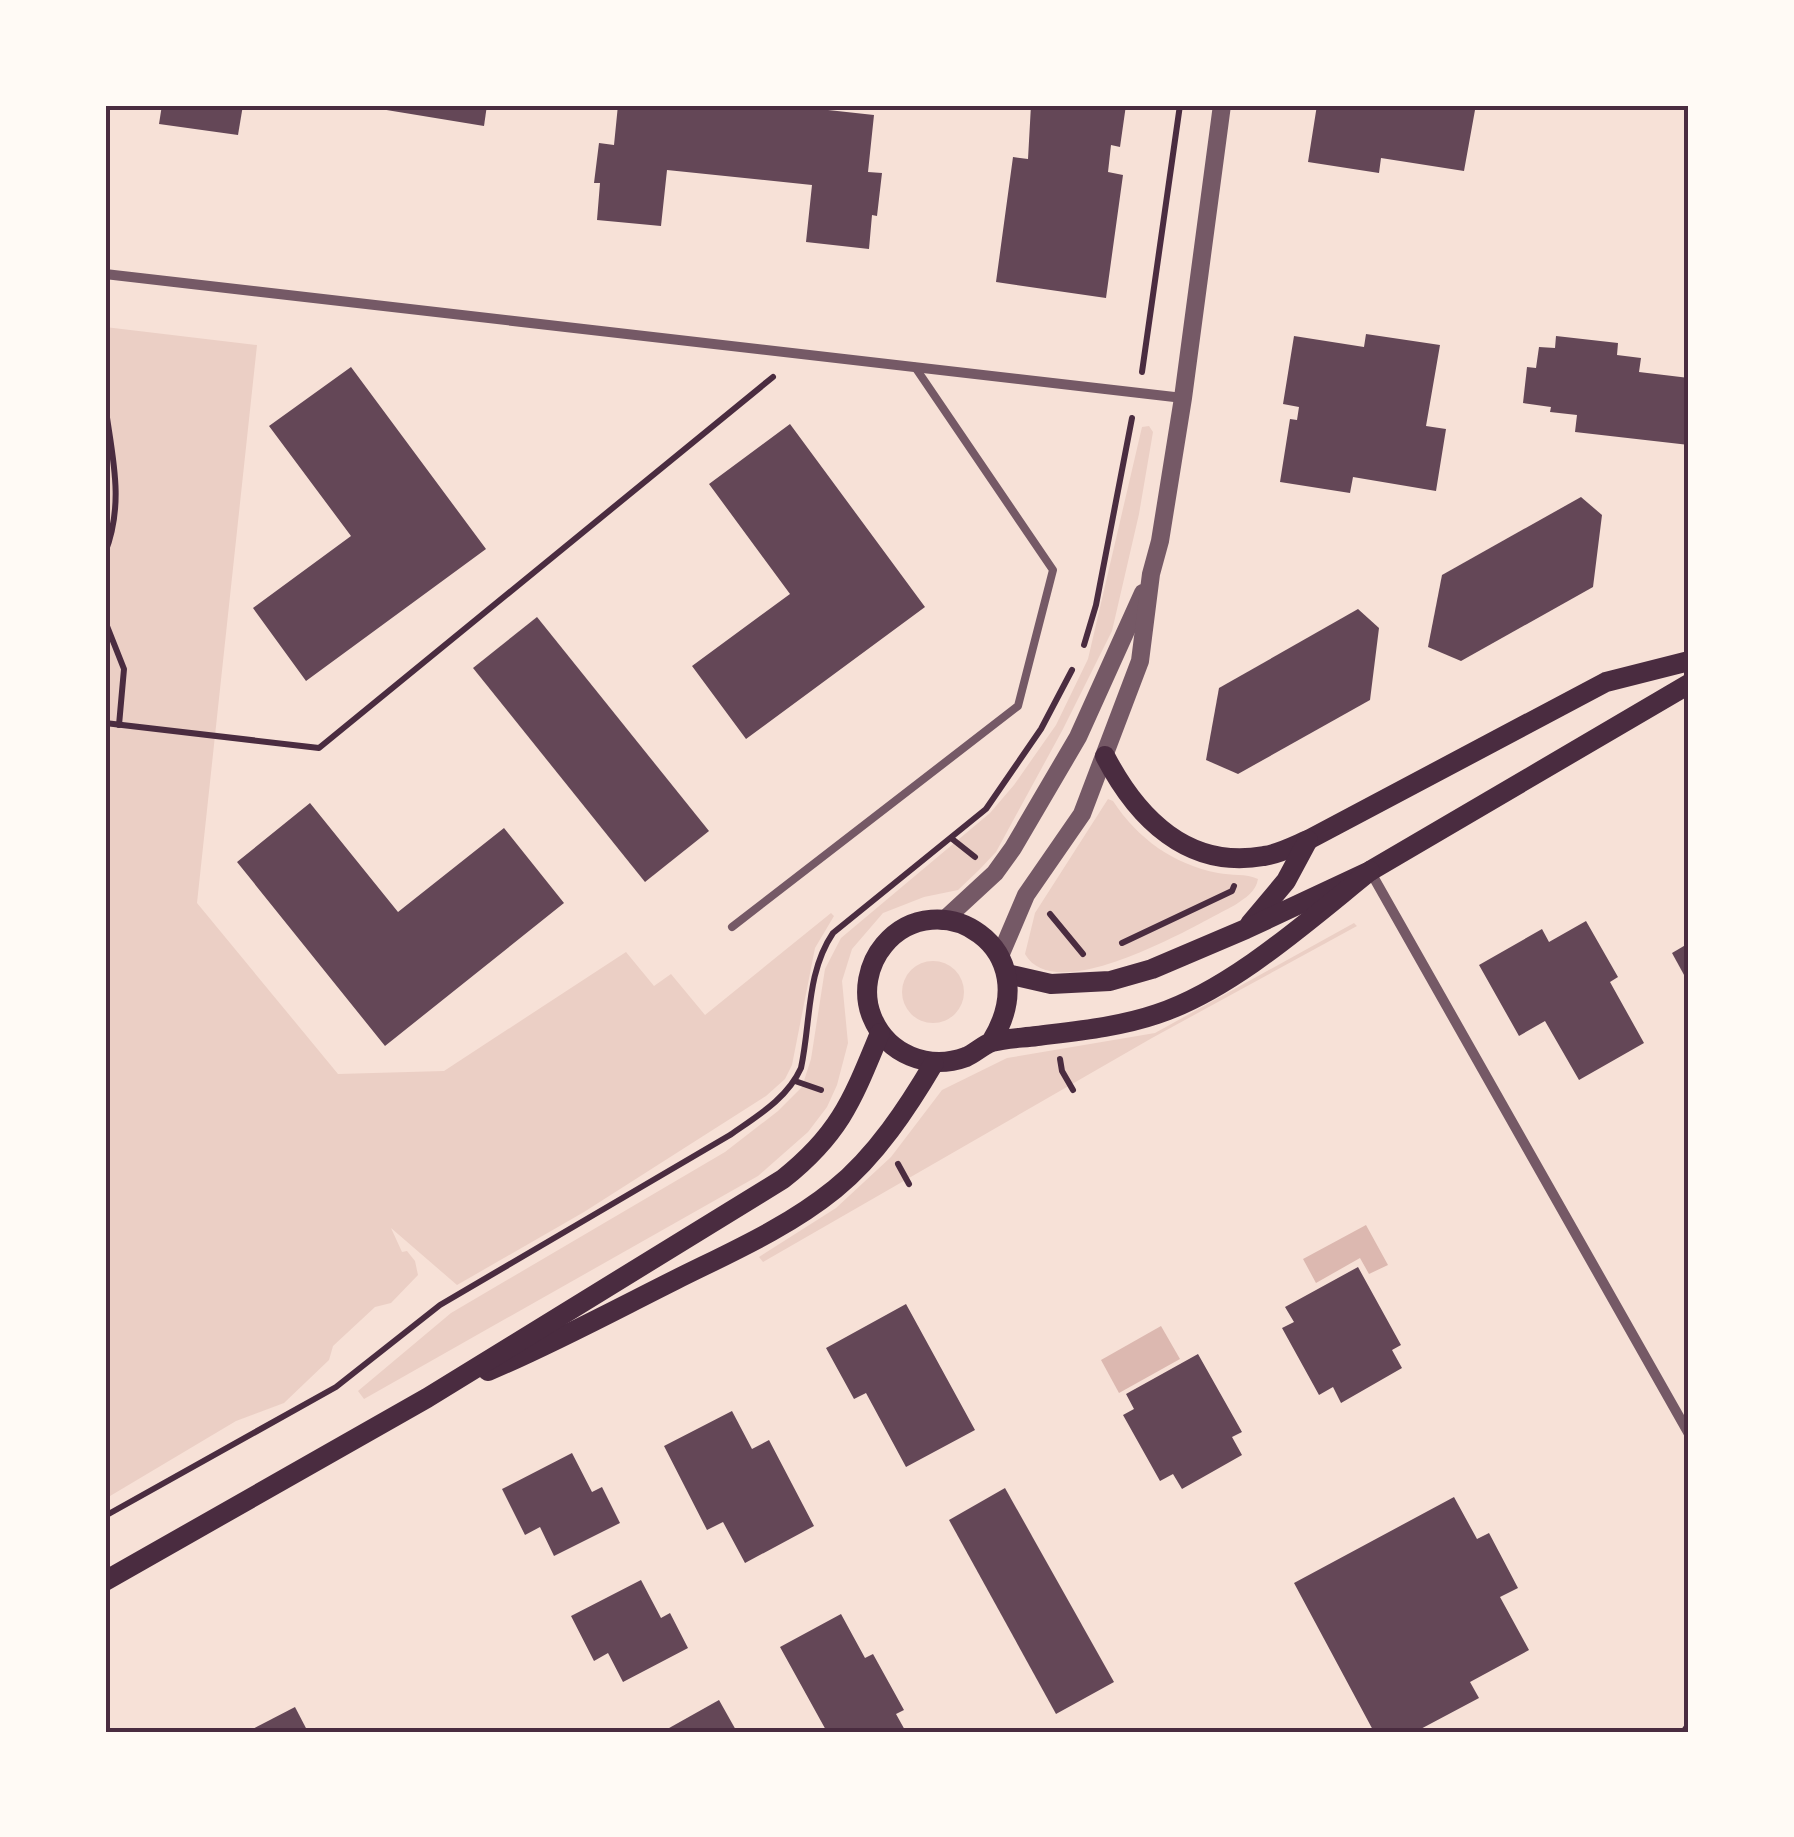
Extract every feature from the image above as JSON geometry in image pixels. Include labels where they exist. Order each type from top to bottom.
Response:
[{"type":"main road","points":[[1106,756],[1134,804],[1158,828],[1186,846],[1213,856],[1266,856],[1308,840],[1606,682],[1689,661]]},
{"type":"main road","points":[[1370,871],[1289,936],[1188,1002],[1125,1023],[991,1042],[968,1056],[934,1063],[911,1058],[894,1047],[880,1032],[867,1001],[873,962],[896,935],[918,923],[943,921],[975,930],[1004,965],[1051,984],[1110,981],[1152,969],[1370,871],[1689,684]]},
{"type":"main road","points":[[1246,929],[1286,881],[1308,840]]},
{"type":"main road","points":[[991,1042],[1006,1012],[1004,965]]},
{"type":"main road","points":[[105,1582],[427,1398],[783,1179],[811,1157],[839,1124],[880,1032]]},
{"type":"main road","points":[[427,1398],[521,1357],[765,1235],[813,1205],[860,1165],[911,1102],[934,1063]]},
{"type":"street","points":[[1004,965],[1026,895],[1082,814],[1140,661],[1151,574],[1183,398],[1222,105]]},
{"type":"street","points":[[105,274],[1183,398]]},
{"type":"street","points":[[943,921],[995,874],[1033,814],[1078,737],[1151,574]]},
{"type":"street","points":[[1370,871],[1689,1434]]},
{"type":"lane","points":[[732,927],[1018,706],[1052,570],[916,367]]},
{"type":"path","points":[[105,723],[319,748],[801,354]]},
{"type":"path","points":[[105,404],[117,503],[105,553]]},
{"type":"path","points":[[105,621],[124,670],[119,724]]},
{"type":"path","points":[[951,838],[984,864]]},
{"type":"path","points":[[1108,950],[1232,892],[1239,876]]},
{"type":"path","points":[[1042,906],[1085,957],[1096,953]]},
{"type":"path","points":[[1059,1053],[1062,1070],[1073,1090]]},
{"type":"path","points":[[795,1081],[837,1095]]},
{"type":"path","points":[[1683,1732],[1689,1724]]},
{"type":"shaded area","points":[[105,327],[257,345],[197,903],[338,1074],[444,1071],[626,952],[654,986],[671,974],[705,1015],[831,913],[834,916],[815,948],[792,1065],[785,1079],[766,1096],[584,1212],[457,1285],[391,1228],[402,1252],[407,1251],[415,1261],[418,1275],[391,1303],[375,1307],[333,1346],[329,1360],[284,1403],[236,1421],[105,1499]]},
{"type":"shaded area","points":[[1149,426],[1153,432],[1139,514],[1112,631],[996,852],[958,890],[924,897],[883,913],[852,949],[842,981],[848,1043],[837,1085],[827,1107],[808,1132],[758,1176],[364,1399],[358,1391],[451,1313],[725,1152],[802,1087],[811,1059],[825,969],[841,938],[990,813],[1056,725],[1088,659],[1142,427]]},
{"type":"shaded area","points":[[1108,799],[1145,838],[1172,856],[1202,869],[1253,877],[1258,879],[1257,884],[1235,905],[1128,957],[1066,972],[1041,968],[1025,954],[1035,913]]},
{"type":"shaded area","points":[[1354,923],[1357,926],[1152,1038],[763,1262],[759,1257],[836,1208],[891,1157],[942,1090],[1007,1058],[1155,1033]]},
{"type":"shaded area","points":[[933,961],[955,970],[964,992],[955,1014],[933,1023],[911,1014],[902,992],[911,970]]},
{"type":"shaded area","points":[[1366,1225],[1388,1265],[1369,1274],[1360,1258],[1316,1283],[1303,1259]]},
{"type":"shaded area","points":[[1161,1326],[1180,1359],[1119,1393],[1101,1360]]},
{"type":"building","points":[[162,105],[243,105],[238,135],[159,124]]},
{"type":"building","points":[[356,105],[487,105],[484,126]]},
{"type":"building","points":[[618,105],[782,105],[874,115],[868,172],[882,173],[869,249],[806,242],[812,185],[667,170],[661,226],[597,220],[600,183],[594,183],[599,143],[614,145]]},
{"type":"building","points":[[1031,105],[1126,105],[1120,147],[1111,145],[1108,172],[1123,175],[1106,298],[996,282],[1013,157],[1028,159]]},
{"type":"building","points":[[1317,105],[1455,105],[1475,110],[1464,171],[1381,158],[1379,173],[1308,162]]},
{"type":"building","points":[[1366,334],[1440,345],[1426,426],[1446,429],[1436,491],[1353,477],[1350,493],[1280,482],[1290,419],[1297,420],[1299,407],[1283,404],[1294,336],[1364,347]]},
{"type":"building","points":[[1556,336],[1618,343],[1617,355],[1641,358],[1639,372],[1689,378],[1689,445],[1575,432],[1577,415],[1523,403],[1527,367],[1536,368],[1539,347],[1555,348]]},
{"type":"building","points":[[351,367],[486,549],[306,681],[253,608],[351,536],[269,426]]},
{"type":"building","points":[[790,424],[925,607],[746,739],[692,666],[790,594],[709,484]]},
{"type":"building","points":[[1581,497],[1602,515],[1593,587],[1461,661],[1428,647],[1442,575]]},
{"type":"building","points":[[1358,609],[1379,628],[1370,700],[1238,774],[1206,760],[1219,688]]},
{"type":"building","points":[[537,617],[709,831],[645,882],[473,668]]},
{"type":"building","points":[[310,803],[398,912],[504,828],[564,903],[385,1046],[237,862]]},
{"type":"building","points":[[1586,921],[1618,977],[1610,982],[1644,1043],[1579,1080],[1545,1021],[1519,1036],[1479,965],[1542,929],[1549,942]]},
{"type":"building","points":[[1689,943],[1689,984],[1672,953]]},
{"type":"building","points":[[1358,1267],[1401,1345],[1392,1350],[1402,1368],[1341,1403],[1333,1387],[1319,1395],[1282,1328],[1294,1322],[1285,1307]]},
{"type":"building","points":[[906,1304],[975,1430],[906,1467],[866,1393],[854,1399],[826,1348]]},
{"type":"building","points":[[1198,1354],[1242,1432],[1232,1437],[1242,1455],[1182,1489],[1173,1474],[1160,1481],[1123,1415],[1134,1409],[1126,1394]]},
{"type":"building","points":[[732,1411],[752,1449],[769,1440],[814,1526],[745,1563],[723,1522],[707,1530],[664,1446]]},
{"type":"building","points":[[572,1453],[592,1492],[602,1487],[620,1523],[554,1556],[540,1527],[525,1535],[502,1489]]},
{"type":"building","points":[[1005,1488],[1114,1682],[1056,1714],[949,1520]]},
{"type":"building","points":[[1454,1497],[1477,1539],[1489,1533],[1518,1588],[1500,1597],[1529,1650],[1470,1682],[1479,1698],[1415,1732],[1374,1732],[1294,1583]]},
{"type":"building","points":[[641,1580],[661,1618],[670,1613],[688,1648],[623,1682],[608,1653],[594,1661],[571,1616]]},
{"type":"building","points":[[841,1614],[865,1658],[873,1654],[904,1710],[896,1714],[906,1732],[827,1732],[780,1647]]},
{"type":"building","points":[[719,1700],[737,1732],[662,1732]]},
{"type":"building","points":[[295,1707],[308,1732],[247,1732]]}]
